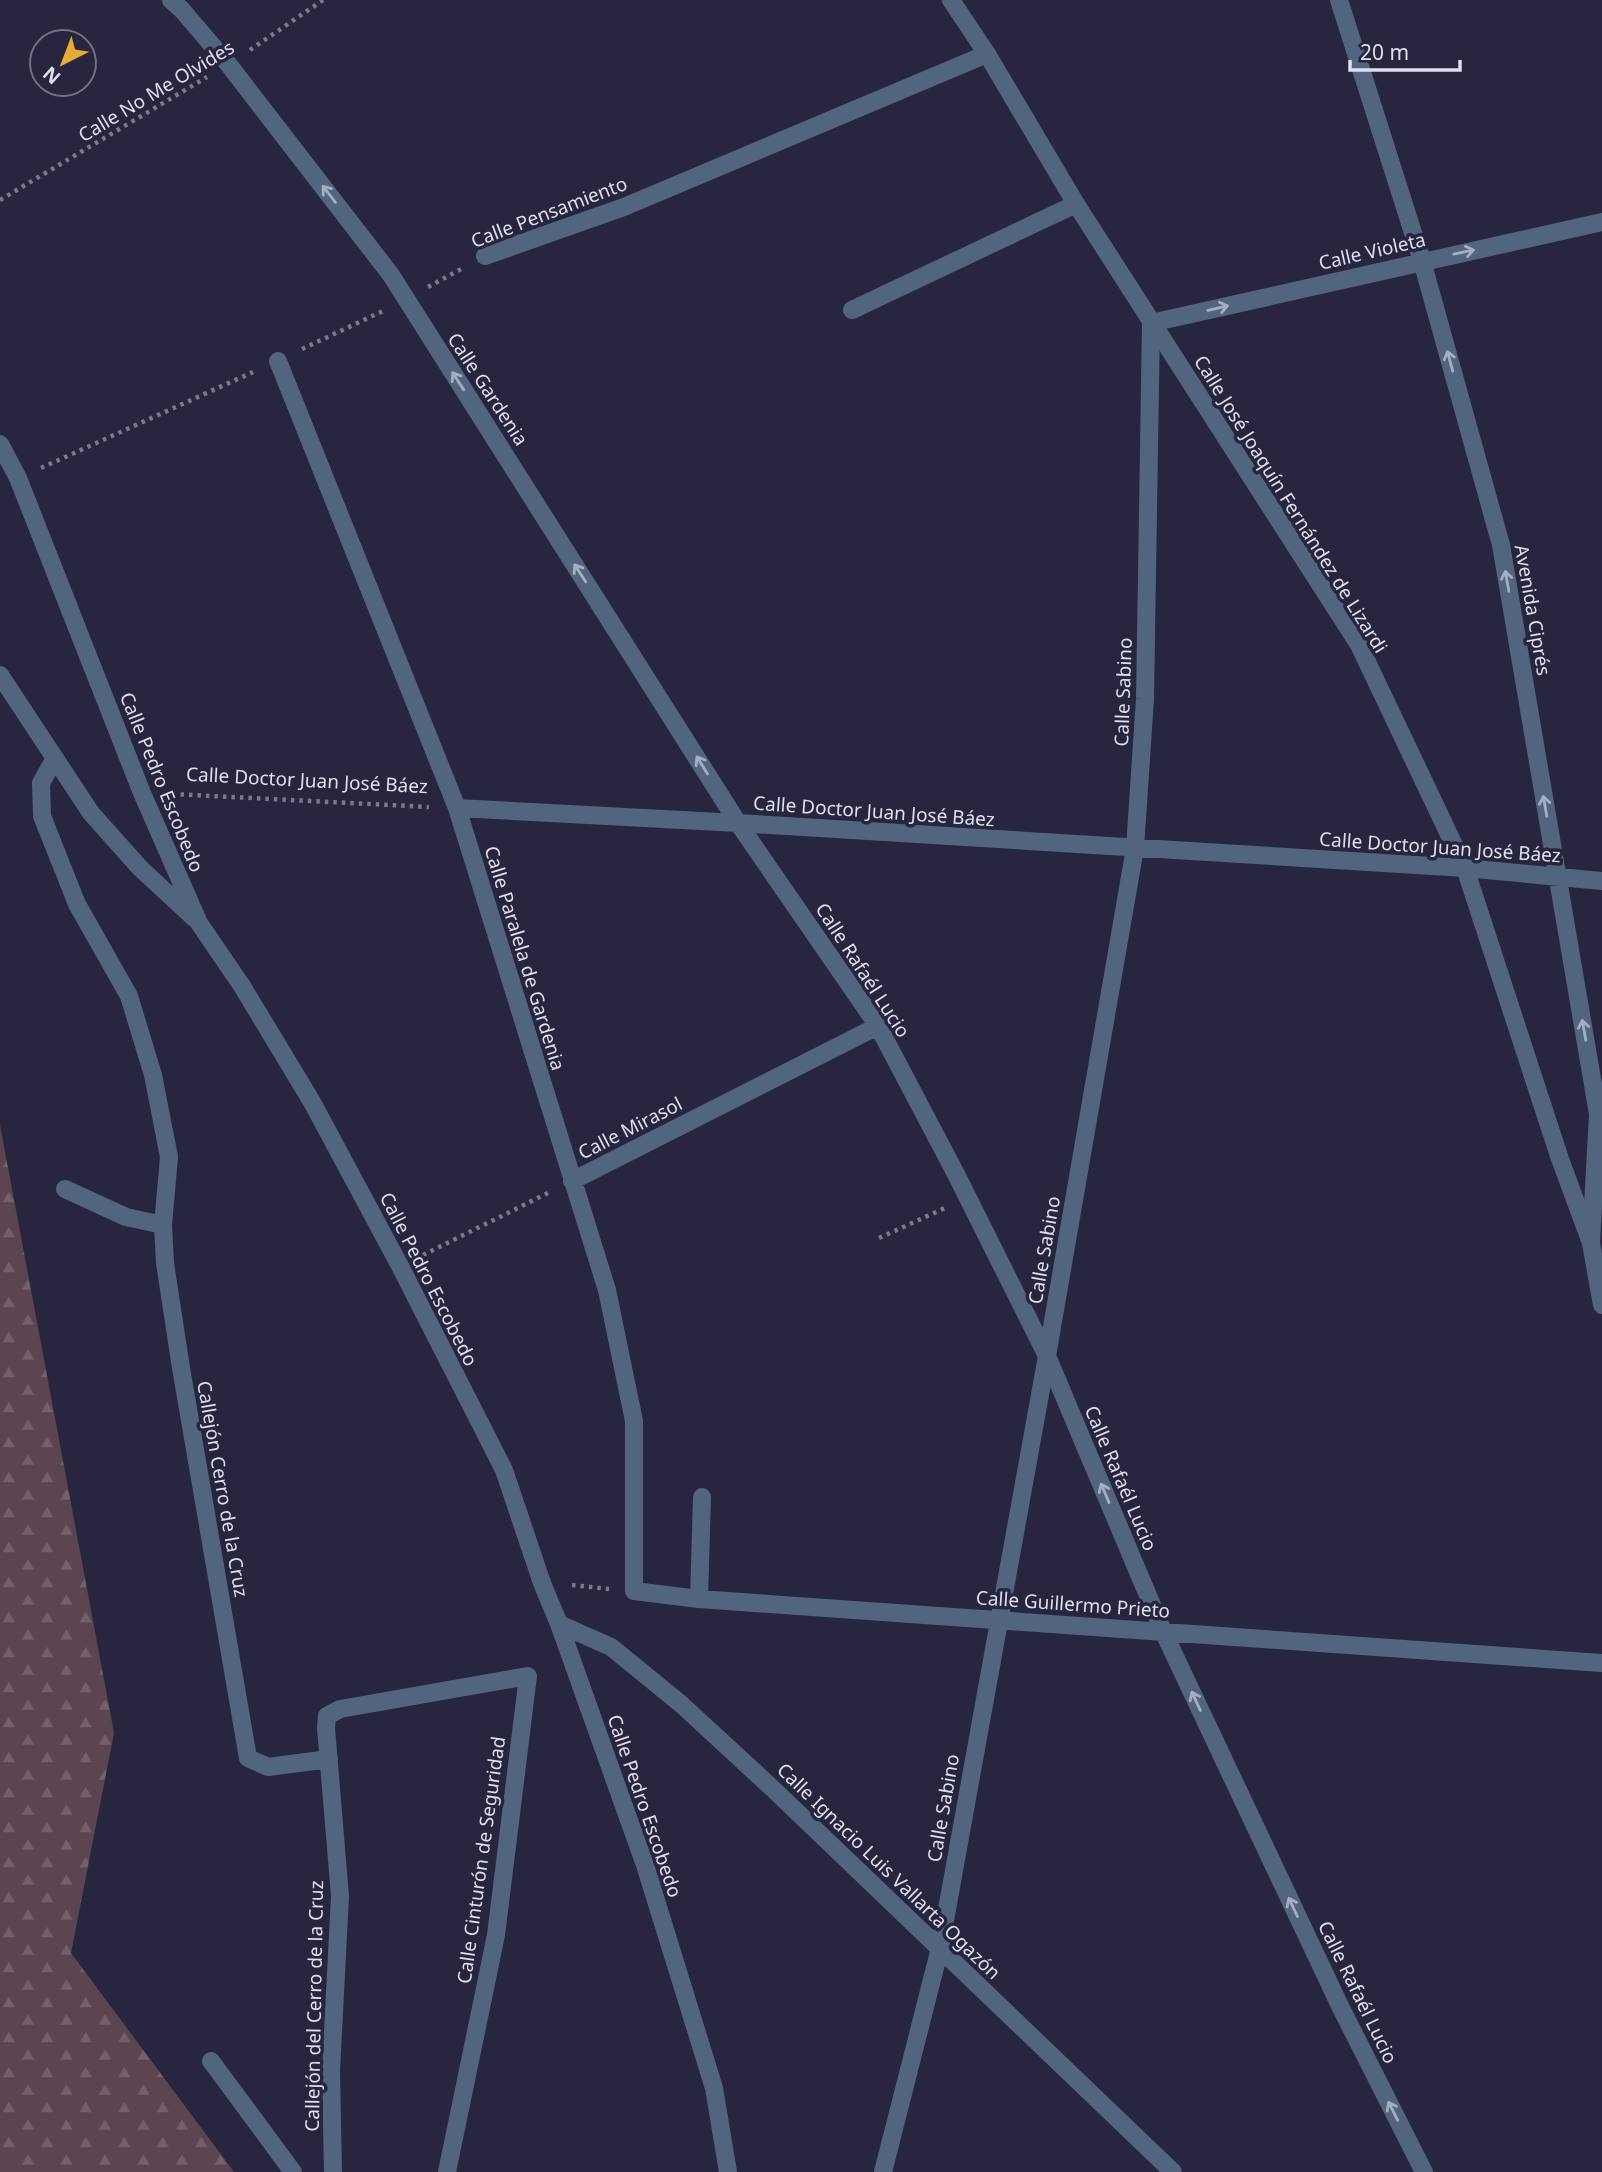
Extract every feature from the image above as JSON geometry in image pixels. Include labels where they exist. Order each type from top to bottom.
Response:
[{"type":"street","name":"Calle Gardenia","points":[[171,0],[229,65],[391,275],[738,823]]},
{"type":"street","name":"Calle José Joaquín Fernández de Lizardi","points":[[951,0],[987,54],[1076,204],[1359,645],[1465,868],[1560,1159],[1591,1244],[1602,1305]]},
{"type":"street","name":"Avenida Ciprés","points":[[1339,0],[1422,261],[1501,545],[1598,1114],[1591,1244]]},
{"type":"street","name":"Calle Pensamiento","points":[[485,256],[624,207],[987,54]]},
{"type":"street","points":[[852,310],[1076,204]]},
{"type":"street","name":"Calle Violeta","points":[[1152,323],[1602,222]]},
{"type":"street","name":"Calle Sabino","points":[[883,2172],[940,1948],[1135,848],[1145,699],[1152,323]]},
{"type":"street","name":"Calle Paralela de Gardenia","points":[[278,360],[457,808],[607,1290],[634,1421],[634,1591]]},
{"type":"street","name":"Calle Pedro Escobedo","points":[[0,444],[18,478],[142,793],[199,923],[242,986],[312,1102],[400,1266],[504,1470],[542,1583],[645,1865],[715,2088],[729,2172]]},
{"type":"street","points":[[0,676],[91,813],[141,868],[199,923]]},
{"type":"street","name":"Callejón Cerro de la Cruz","points":[[55,758],[41,783],[43,816],[77,904],[129,996],[153,1075],[169,1157],[163,1225],[165,1263],[248,1759],[268,1767],[329,1759]]},
{"type":"street","name":"Calle Doctor Juan José Báez","points":[[457,808],[1465,868],[1602,881]]},
{"type":"street","name":"Calle Rafaél Lucio","points":[[738,823],[878,1026],[967,1197],[1047,1356],[1163,1631],[1334,1993],[1424,2172]]},
{"type":"street","name":"Calle Mirasol","points":[[572,1181],[878,1026]]},
{"type":"street","points":[[65,1189],[126,1217],[163,1225]]},
{"type":"street","points":[[699,1599],[702,1496]]},
{"type":"street","name":"Calle Guillermo Prieto","points":[[634,1591],[699,1599],[1602,1663]]},
{"type":"street","name":"Calle Ignacio Luis Vallarta Ogazón","points":[[559,1624],[611,1647],[681,1704],[1173,2172]]},
{"type":"street","name":"Calle Cinturón de Seguridad","points":[[327,1716],[340,1709],[528,1676],[496,1935],[447,2172]]},
{"type":"street","name":"Callejón del Cerro de la Cruz","points":[[327,1716],[341,1896],[331,2071],[333,2172]]},
{"type":"street","points":[[211,2061],[293,2172]]},
{"type":"path","name":"Calle No Me Olvides","points":[[0,200],[229,65],[323,0]]},
{"type":"path","name":"Calle Pensamiento","points":[[18,478],[406,300],[485,256]]},
{"type":"path","name":"Calle Doctor Juan José Báez","points":[[142,793],[457,808]]},
{"type":"path","name":"Calle Mirasol","points":[[400,1266],[572,1181]]},
{"type":"path","points":[[879,1238],[967,1197]]},
{"type":"path","points":[[542,1583],[634,1591]]},
{"type":"green space","points":[[0,1125],[114,1733],[71,1953],[234,2172],[0,2172]]}]
